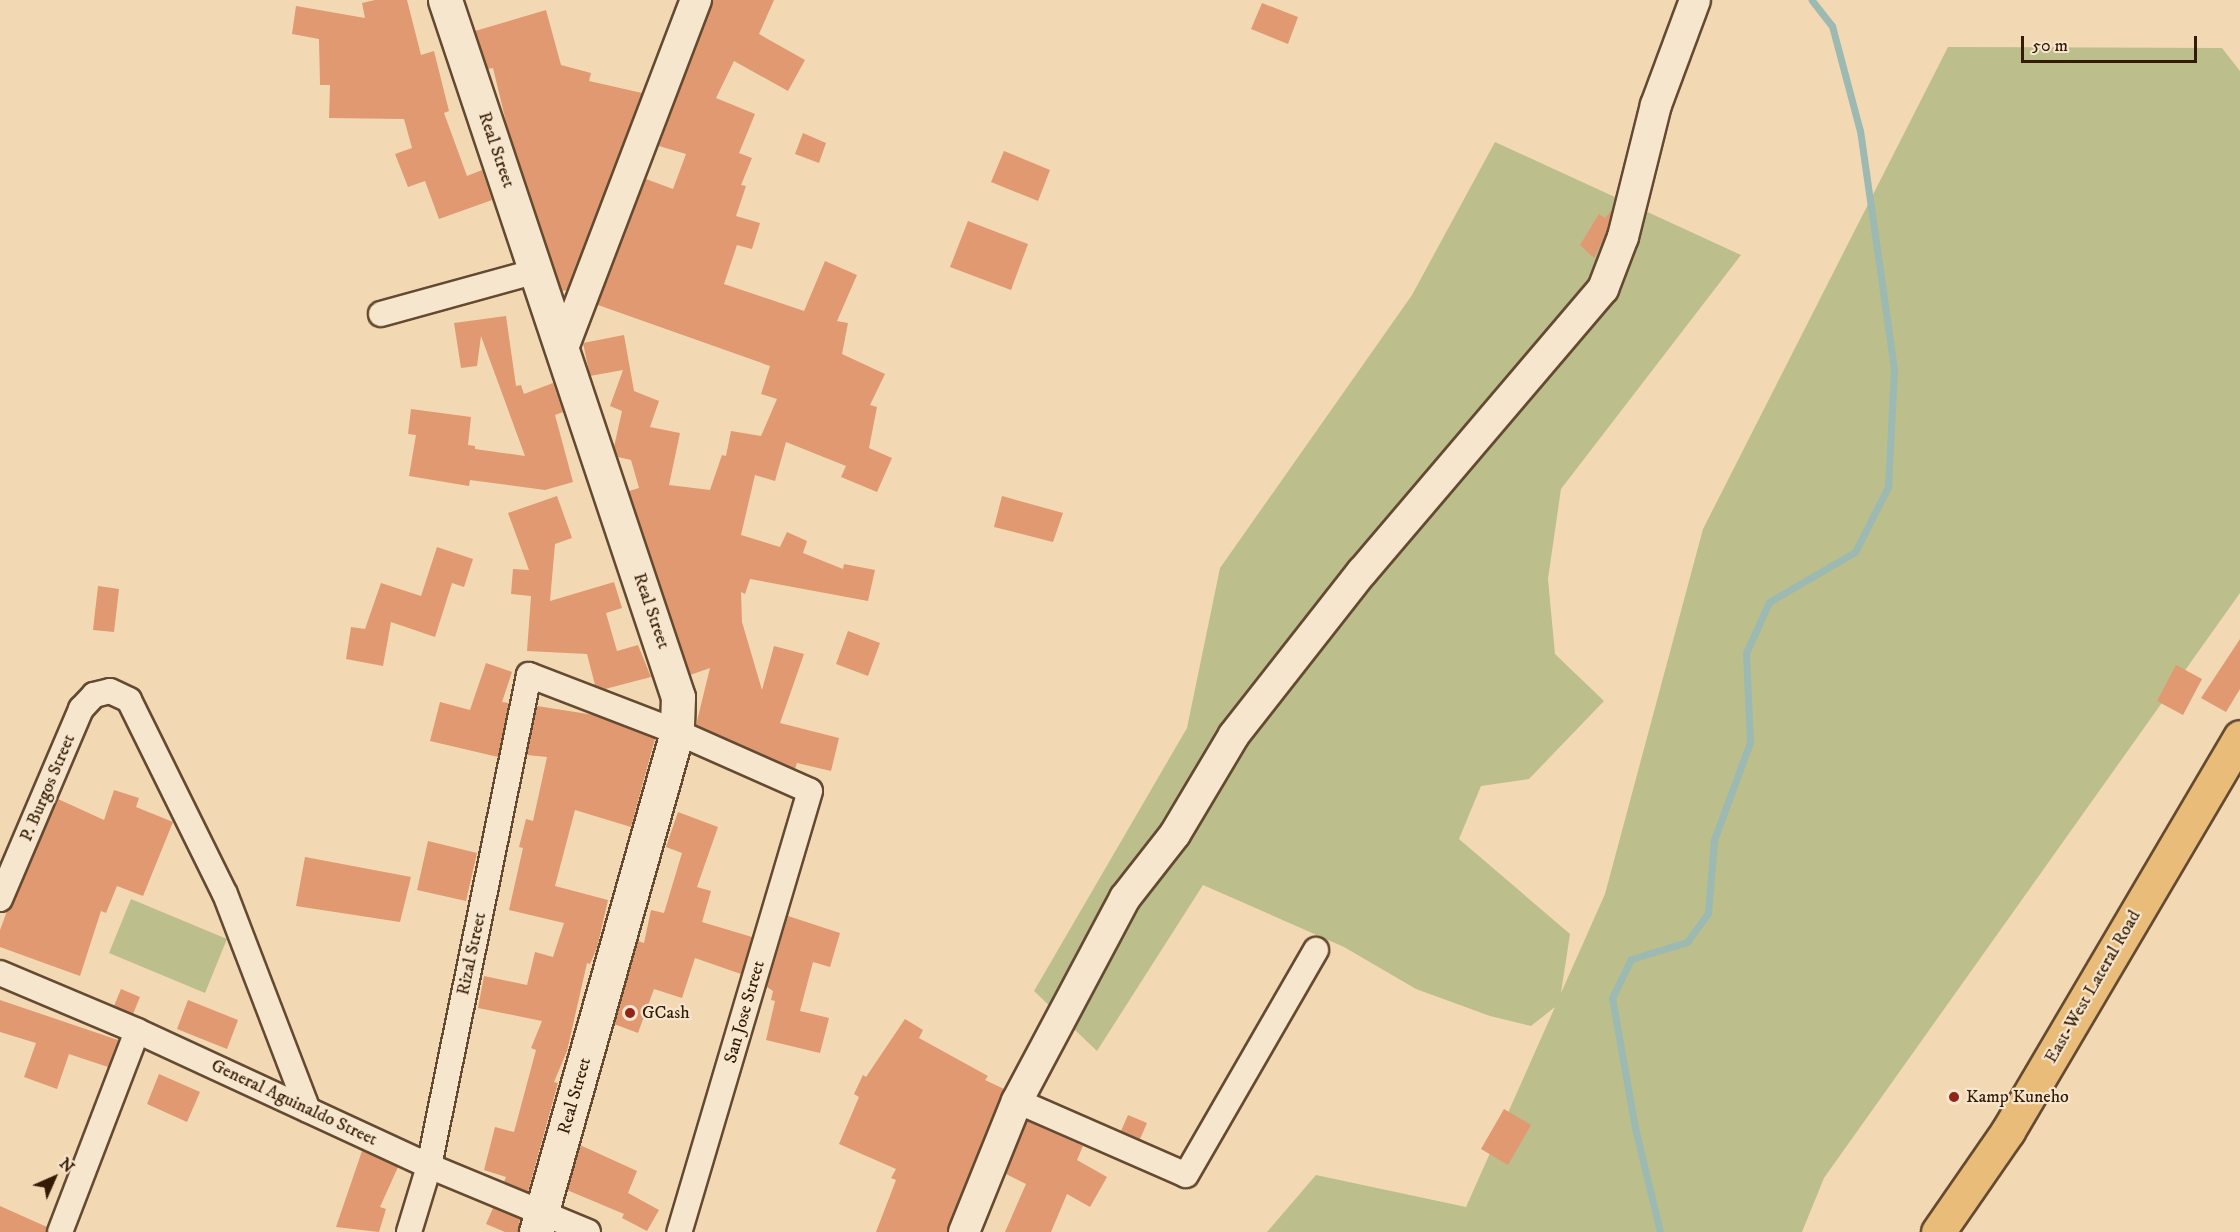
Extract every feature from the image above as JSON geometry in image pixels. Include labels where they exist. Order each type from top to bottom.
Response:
[{"type":"main road","name":"Real Street","points":[[445,0],[674,678],[678,697],[677,732],[539,1222]]},
{"type":"main road","name":"East-West Lateral Road","points":[[1938,1232],[2008,1131],[2240,737]]},
{"type":"street","points":[[563,348],[696,0]]},
{"type":"street","points":[[964,1232],[1017,1101],[1125,898],[1175,834],[1234,735],[1362,572],[1603,289],[1623,237],[1656,105],[1695,0]]},
{"type":"street","points":[[381,314],[537,271]]},
{"type":"street","name":"Rizal Street","points":[[409,1232],[429,1166],[529,675],[677,732]]},
{"type":"street","name":"P. Burgos Street","points":[[0,899],[81,709],[94,695],[111,691],[129,700],[141,719],[225,894],[308,1110]]},
{"type":"street","name":"San Jose Street","points":[[677,732],[810,791],[679,1232]]},
{"type":"street","points":[[1017,1101],[1186,1174],[1316,950]]},
{"type":"street","name":"General Aguinaldo Street","points":[[0,973],[138,1031],[429,1166],[539,1222],[588,1232]]},
{"type":"street","points":[[60,1232],[138,1031]]},
{"type":"green space","points":[[1948,47],[2222,48],[2240,71],[2240,593],[1824,1178],[1802,1232],[1267,1232],[1316,1175],[1466,1207],[1555,1007],[1531,1026],[1490,1016],[1416,989],[1344,947],[1203,885],[1097,1051],[1034,991],[1187,728],[1220,568],[1412,295],[1495,142],[1741,255],[1561,489],[1548,579],[1555,654],[1604,701],[1529,779],[1481,786],[1459,839],[1570,934],[1561,993],[1605,894],[1703,529]]},
{"type":"green space","points":[[131,899],[227,939],[205,993],[109,953]]},
{"type":"building","points":[[375,0],[407,0],[421,55],[434,51],[449,111],[444,113],[467,176],[482,170],[492,200],[439,219],[425,181],[408,187],[395,154],[412,148],[404,119],[329,118],[330,85],[320,85],[319,39],[292,34],[296,6],[365,18],[362,3]]},
{"type":"building","points":[[713,0],[774,0],[759,34],[805,60],[788,91],[734,61],[716,98],[755,114],[739,153],[752,158],[741,185],[746,186],[736,216],[760,223],[752,249],[737,245],[724,284],[804,311],[825,261],[857,275],[837,321],[848,323],[842,354],[885,374],[870,405],[877,407],[869,448],[892,458],[877,492],[841,477],[846,466],[786,442],[775,481],[755,475],[741,535],[780,547],[787,532],[807,541],[803,553],[843,569],[844,564],[875,570],[868,601],[750,579],[745,594],[741,592],[742,622],[762,690],[774,646],[804,654],[780,723],[839,738],[831,771],[797,763],[795,769],[696,725],[710,668],[690,675],[629,491],[639,488],[631,460],[618,457],[614,447],[622,411],[610,406],[623,370],[590,376],[583,343],[624,335],[634,391],[659,401],[650,427],[680,433],[669,485],[710,490],[722,455],[726,456],[731,431],[761,436],[777,399],[761,394],[770,366],[598,305],[646,179],[673,189],[686,154],[659,146]]},
{"type":"building","points":[[1262,3],[1298,17],[1288,44],[1251,29]]},
{"type":"building","points":[[546,10],[561,65],[591,73],[589,81],[642,93],[567,290],[562,291],[507,126],[493,68],[488,69],[475,31]]},
{"type":"building","points":[[803,133],[826,143],[819,163],[795,154]]},
{"type":"building","points":[[1004,151],[1050,170],[1038,201],[991,182]]},
{"type":"building","points":[[1612,210],[1607,232],[1594,258],[1580,245],[1599,214],[1605,218]]},
{"type":"building","points":[[968,221],[1028,244],[1011,290],[950,267]]},
{"type":"building","points":[[506,316],[516,386],[521,385],[524,394],[553,383],[563,412],[555,415],[573,482],[545,490],[470,480],[469,486],[409,476],[416,435],[408,434],[411,409],[471,417],[468,445],[475,446],[475,449],[525,456],[481,336],[477,366],[461,368],[454,323]]},
{"type":"building","points":[[557,496],[572,538],[555,544],[550,601],[614,582],[622,608],[606,613],[617,651],[638,645],[651,677],[605,689],[595,685],[587,654],[527,651],[531,596],[511,594],[513,569],[529,570],[508,513]]},
{"type":"building","points":[[1002,496],[1063,513],[1053,542],[994,527]]},
{"type":"building","points":[[437,547],[473,559],[464,587],[452,583],[435,637],[391,622],[383,666],[346,659],[351,627],[365,629],[381,583],[421,596]]},
{"type":"building","points":[[98,586],[119,589],[114,632],[93,630]]},
{"type":"building","points":[[848,631],[880,643],[868,676],[836,664]]},
{"type":"building","points":[[2240,639],[2240,689],[2226,712],[2201,698]]},
{"type":"building","points":[[486,663],[512,672],[502,702],[509,703],[498,757],[430,741],[440,702],[470,710]]},
{"type":"building","points":[[2176,665],[2202,679],[2183,715],[2157,701]]},
{"type":"building","points":[[537,706],[594,715],[655,739],[631,827],[575,810],[555,886],[608,900],[597,948],[590,964],[587,963],[567,1051],[554,1082],[558,1083],[528,1192],[504,1182],[506,1177],[484,1170],[495,1127],[514,1132],[536,1050],[531,1048],[542,1021],[478,1008],[484,976],[527,985],[535,952],[553,957],[564,923],[509,910],[523,848],[519,847],[526,819],[533,821],[547,757],[527,755]]},
{"type":"building","points":[[114,790],[139,798],[136,807],[173,822],[143,896],[117,886],[106,913],[101,911],[80,976],[0,947],[0,930],[7,911],[58,799],[104,820]]},
{"type":"building","points":[[678,812],[718,827],[697,887],[711,891],[702,922],[752,937],[741,974],[695,958],[682,998],[654,989],[638,1033],[614,1024],[638,941],[644,943],[651,910],[664,913],[682,853],[666,847]]},
{"type":"building","points":[[428,841],[477,853],[466,901],[417,890]]},
{"type":"building","points":[[305,857],[411,877],[400,922],[296,906]]},
{"type":"building","points":[[788,916],[840,933],[830,967],[813,962],[800,1011],[829,1018],[820,1053],[766,1040],[775,1001],[771,1000],[773,991],[767,987]]},
{"type":"building","points":[[121,989],[140,997],[133,1014],[114,1006]]},
{"type":"building","points":[[0,1000],[118,1040],[108,1067],[69,1054],[57,1089],[24,1077],[36,1043],[0,1032]]},
{"type":"building","points":[[188,1000],[238,1020],[227,1049],[177,1029]]},
{"type":"building","points":[[905,1019],[923,1030],[919,1038],[988,1076],[985,1080],[1004,1089],[947,1232],[876,1232],[896,1180],[891,1178],[896,1169],[839,1144],[859,1097],[854,1094],[863,1075],[866,1077]]},
{"type":"building","points":[[159,1074],[200,1092],[187,1122],[147,1104]]},
{"type":"building","points":[[1504,1109],[1531,1125],[1508,1165],[1481,1149]]},
{"type":"building","points":[[1128,1115],[1147,1123],[1140,1139],[1121,1131]]},
{"type":"building","points":[[1027,1121],[1083,1146],[1077,1160],[1107,1177],[1090,1207],[1067,1194],[1051,1232],[1005,1232],[1026,1184],[1006,1174]]},
{"type":"building","points":[[580,1145],[637,1171],[628,1193],[659,1210],[647,1231],[622,1218],[624,1214],[567,1190]]},
{"type":"building","points":[[362,1151],[398,1167],[380,1207],[386,1209],[379,1232],[336,1227]]},
{"type":"building","points":[[0,1206],[47,1227],[46,1232],[0,1232]]},
{"type":"building","points":[[493,1208],[520,1219],[518,1232],[505,1232],[486,1224]]},
{"type":"waterway","points":[[1660,1232],[1635,1128],[1612,998],[1631,959],[1687,942],[1708,913],[1714,840],[1750,742],[1746,653],[1769,602],[1855,552],[1888,487],[1894,369],[1860,131],[1832,26],[1812,0]]},
{"type":"place","name":"GCash","points":[[630,1013]]},
{"type":"place","name":"Kamp Kuneho","points":[[1954,1097]]}]
